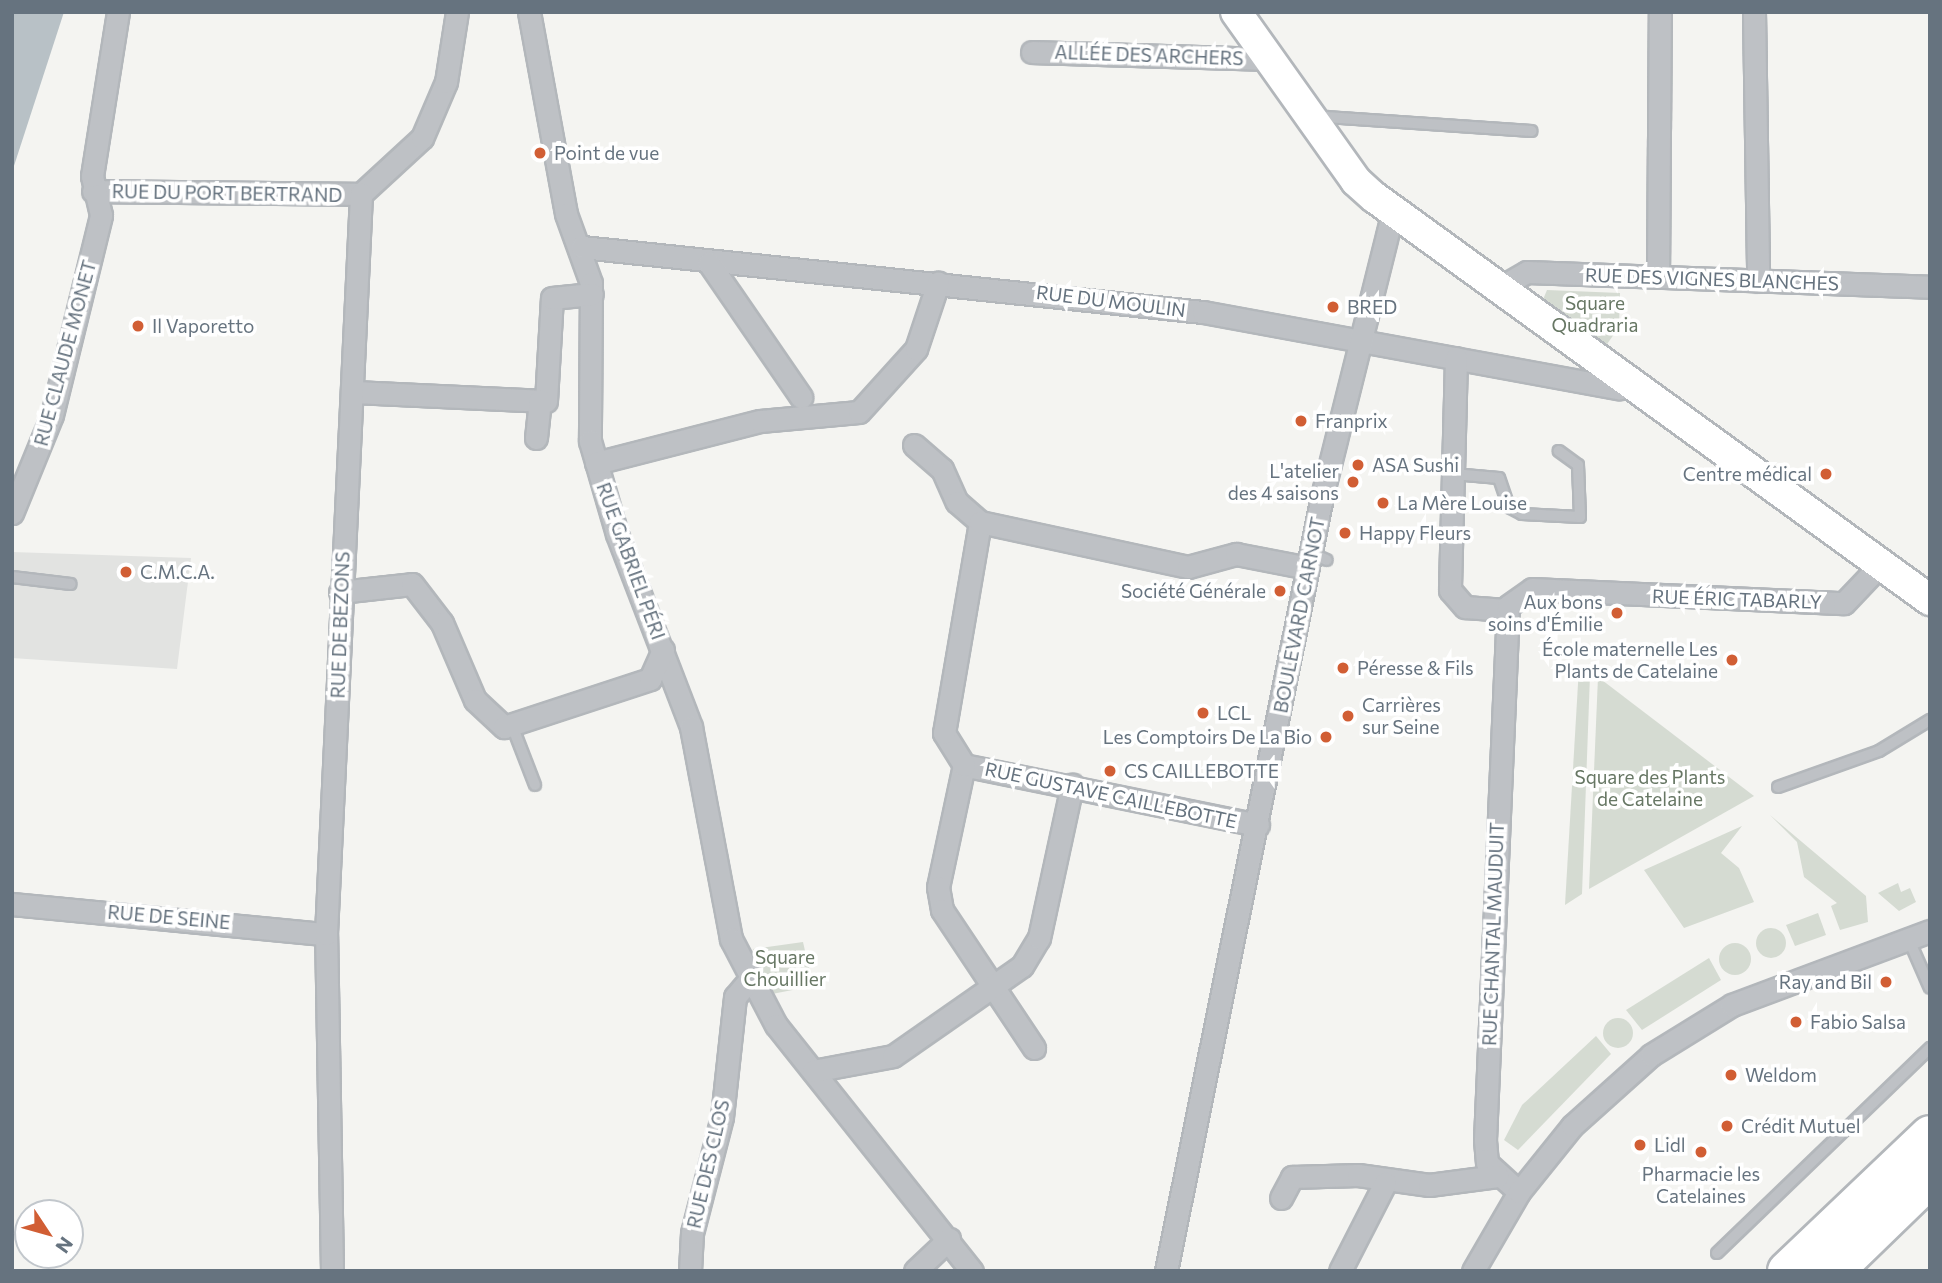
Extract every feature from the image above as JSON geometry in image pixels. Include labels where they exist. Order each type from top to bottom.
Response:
[{"type":"highway","points":[[1787,1271],[1930,1135]]},
{"type":"highway","points":[[1834,1271],[1930,1178]]},
{"type":"street","name":"RUE CLAUDE MONET","points":[[12,513],[52,415],[101,215],[93,191],[118,12]]},
{"type":"street","points":[[361,194],[422,138],[446,82],[457,12]]},
{"type":"street","name":"RUE GABRIEL PÉRI","points":[[530,12],[566,214],[582,247],[592,294],[587,423],[596,463],[701,765],[726,919],[750,979],[813,1071],[972,1271]]},
{"type":"street","points":[[1236,12],[1266,59],[1356,181],[1393,211],[1930,600]]},
{"type":"street","points":[[1658,277],[1660,12]]},
{"type":"street","points":[[1754,12],[1758,281]]},
{"type":"street","name":"ALLÉE DES ARCHERS","points":[[1032,52],[1266,59]]},
{"type":"street","name":"RUE DU PORT BERTRAND","points":[[93,191],[361,194]]},
{"type":"street","name":"RUE DE BEZONS","points":[[332,1271],[326,934],[340,592],[354,392],[361,194]]},
{"type":"street","name":"BOULEVARD CARNOT","points":[[1166,1271],[1258,825],[1303,642],[1316,560],[1359,340],[1393,211]]},
{"type":"street","name":"RUE DU MOULIN","points":[[582,247],[709,263],[938,283],[1214,314],[1619,388],[1634,383]]},
{"type":"street","points":[[709,263],[801,397]]},
{"type":"street","name":"RUE DES VIGNES BLANCHES","points":[[1499,288],[1527,272],[1930,287]]},
{"type":"street","points":[[596,463],[760,421],[859,412],[916,349],[938,283]]},
{"type":"street","points":[[354,392],[547,401],[552,298],[592,294]]},
{"type":"street","points":[[1456,358],[1450,590],[1465,607],[1506,610]]},
{"type":"street","points":[[536,438],[540,400]]},
{"type":"street","points":[[914,445],[943,469],[957,502],[980,522],[1188,567],[1236,554],[1316,560]]},
{"type":"street","name":"RUE GUSTAVE CAILLEBOTTE","points":[[980,522],[944,733],[964,765],[1258,825]]},
{"type":"street","name":"RUE ÉRIC TABARLY","points":[[1506,610],[1532,589],[1844,603],[1882,563]]},
{"type":"street","points":[[340,592],[412,584],[442,623],[484,714],[513,728],[650,679],[663,650]]},
{"type":"street","name":"RUE CHANTAL MAUDUIT","points":[[1496,1176],[1485,1140],[1506,610]]},
{"type":"street","points":[[964,765],[938,887],[942,910],[1034,1048]]},
{"type":"street","points":[[813,1071],[892,1056],[1022,965],[1039,938],[1072,785]]},
{"type":"street","name":"RUE DE SEINE","points":[[12,904],[326,934]]},
{"type":"street","points":[[1473,1271],[1519,1192],[1607,1091],[1692,1028],[1784,982],[1930,931]]},
{"type":"street","name":"RUE DES CLOS","points":[[690,1271],[694,1220],[723,1116],[736,997],[750,979]]},
{"type":"street","points":[[1281,1198],[1292,1177],[1358,1175],[1385,1183],[1408,1178],[1461,1185],[1496,1176],[1519,1192]]},
{"type":"street","points":[[1340,1271],[1385,1183]]},
{"type":"street","points":[[915,1271],[949,1239]]},
{"type":"lane","points":[[1316,128],[1326,117],[1532,131]]},
{"type":"lane","points":[[1453,474],[1499,478],[1509,507],[1522,514],[1580,517],[1578,465],[1559,451]]},
{"type":"lane","points":[[12,577],[71,584]]},
{"type":"lane","points":[[1778,787],[1879,751],[1930,720]]},
{"type":"lane","points":[[513,728],[535,785]]},
{"type":"lane","points":[[1909,940],[1930,988]]},
{"type":"lane","points":[[1717,1253],[1930,1048]]},
{"type":"shaded area","points":[[12,12],[64,12],[12,172]]},
{"type":"shaded area","points":[[12,552],[191,558],[177,669],[12,658]]},
{"type":"green space","name":"Square Quadraria","points":[[1547,290],[1620,293],[1619,327],[1605,347],[1542,302]]},
{"type":"green space","points":[[1579,667],[1590,675],[1582,894],[1565,905]]},
{"type":"green space","name":"Square des Plants de Catelaine","points":[[1598,677],[1754,796],[1589,889]]},
{"type":"green space","points":[[1770,815],[1866,896],[1868,922],[1840,930],[1831,906],[1837,903],[1804,877],[1797,842]]},
{"type":"green space","points":[[1742,826],[1721,853],[1739,868],[1754,902],[1684,928],[1644,870]]},
{"type":"green space","points":[[1898,883],[1901,892],[1910,888],[1916,902],[1899,911],[1878,893]]},
{"type":"green space","points":[[1818,913],[1826,935],[1795,946],[1786,925]]},
{"type":"green space","points":[[1771,928],[1782,932],[1786,943],[1782,954],[1771,958],[1760,954],[1756,943],[1760,932]]},
{"type":"green space","name":"Square Chouillier","points":[[803,942],[813,986],[772,994],[753,949]]},
{"type":"green space","points":[[1735,943],[1746,948],[1751,959],[1746,970],[1735,975],[1724,970],[1719,959],[1724,948]]},
{"type":"green space","points":[[1709,958],[1721,980],[1642,1030],[1626,1010]]},
{"type":"green space","points":[[1618,1018],[1624,1019],[1632,1027],[1632,1039],[1624,1047],[1618,1048],[1612,1047],[1604,1039],[1603,1033],[1604,1027],[1612,1019]]},
{"type":"green space","points":[[1596,1036],[1611,1054],[1518,1150],[1504,1140],[1522,1105]]},
{"type":"place","name":"Point de vue","points":[[540,153]]},
{"type":"place","name":"BRED","points":[[1333,307]]},
{"type":"place","name":"Il Vaporetto","points":[[138,326]]},
{"type":"place","name":"Franprix","points":[[1301,421]]},
{"type":"place","name":"ASA Sushi","points":[[1358,465]]},
{"type":"place","name":"Centre médical","points":[[1826,474]]},
{"type":"place","name":"L'atelier des 4 saisons","points":[[1353,482]]},
{"type":"place","name":"La Mère Louise","points":[[1383,503]]},
{"type":"place","name":"Happy Fleurs","points":[[1345,533]]},
{"type":"place","name":"C.M.C.A.","points":[[126,572]]},
{"type":"place","name":"Société Générale","points":[[1280,591]]},
{"type":"place","name":"Aux bons soins d'Émilie","points":[[1617,613]]},
{"type":"place","name":"École maternelle Les Plants de Catelaine","points":[[1732,660]]},
{"type":"place","name":"Péresse & Fils","points":[[1343,668]]},
{"type":"place","name":"LCL","points":[[1203,713]]},
{"type":"place","name":"Carrières sur Seine","points":[[1348,716]]},
{"type":"place","name":"Les Comptoirs De La Bio","points":[[1326,737]]},
{"type":"place","name":"CS CAILLEBOTTE","points":[[1110,771]]},
{"type":"place","name":"Ray and Bil","points":[[1886,982]]},
{"type":"place","name":"Fabio Salsa","points":[[1796,1022]]},
{"type":"place","name":"Weldom","points":[[1731,1075]]},
{"type":"place","name":"Crédit Mutuel","points":[[1727,1126]]},
{"type":"place","name":"Lidl","points":[[1640,1145]]},
{"type":"place","name":"Pharmacie les Catelaines","points":[[1701,1152]]}]
